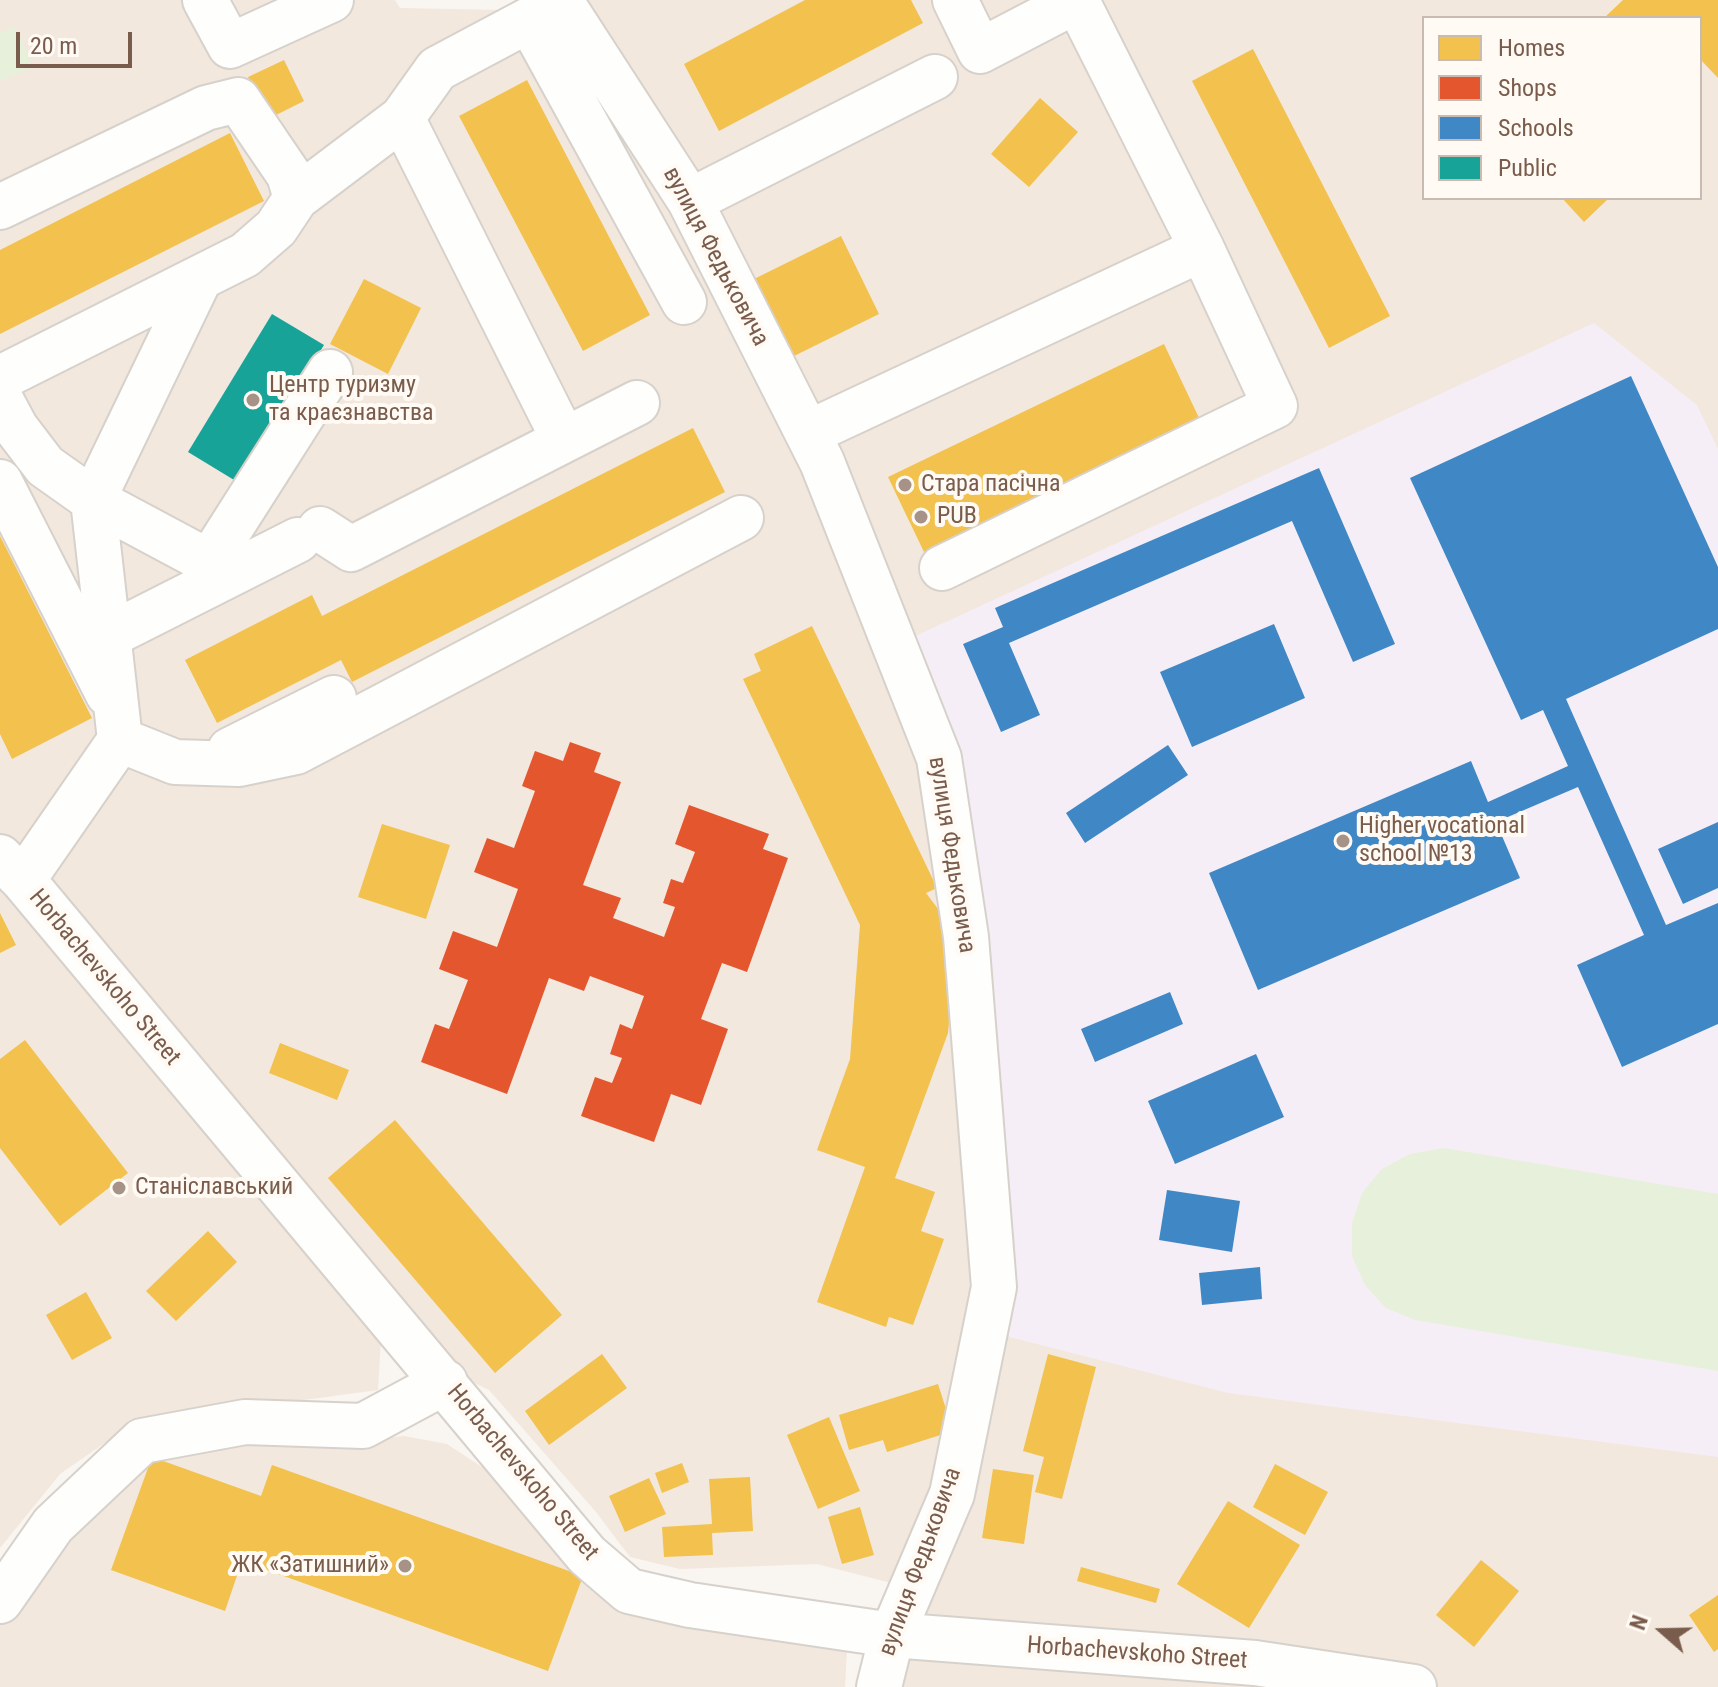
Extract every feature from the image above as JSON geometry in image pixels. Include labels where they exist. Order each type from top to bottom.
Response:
[{"type":"street","points":[[205,0],[230,46],[331,0]]},
{"type":"street","name":"вулиця Федьковича","points":[[560,0],[690,201],[808,433],[939,758],[966,937],[994,1287],[952,1494],[892,1635],[879,1687]]},
{"type":"street","points":[[942,568],[1275,406],[1202,249],[1078,0],[980,51],[955,0]]},
{"type":"street","points":[[0,378],[245,255],[276,228],[296,198],[402,118],[437,69],[529,20],[684,302]]},
{"type":"street","points":[[690,201],[935,77]]},
{"type":"street","points":[[0,207],[206,108],[238,100],[289,175],[296,198]]},
{"type":"street","points":[[402,118],[564,440]]},
{"type":"street","points":[[808,433],[1202,249]]},
{"type":"street","points":[[12,869],[119,727],[93,500],[200,278]]},
{"type":"street","points":[[218,569],[330,372]]},
{"type":"street","points":[[0,398],[16,428],[45,466],[93,500],[218,569]]},
{"type":"street","points":[[110,635],[218,569],[309,534],[351,549],[637,403]]},
{"type":"street","points":[[0,482],[119,727],[175,762],[239,764],[296,752],[741,518]]},
{"type":"street","points":[[202,763],[334,698]]},
{"type":"street","name":"Horbachevskoho Street","points":[[12,869],[587,1555],[629,1591],[690,1605],[892,1635],[1255,1663],[1414,1687]]},
{"type":"street","points":[[0,1601],[53,1525],[142,1441],[245,1422],[363,1426],[445,1382]]},
{"type":"shaded area","points":[[0,0],[395,0],[400,8],[552,11],[571,0],[1718,0],[1718,1687],[887,1687],[934,1594],[817,1564],[680,1569],[630,1557],[596,1512],[489,1390],[381,1338],[378,1390],[215,1412],[119,1433],[60,1474],[0,1548]]},
{"type":"shaded area","name":"Higher vocational school №13","points":[[1594,323],[1697,405],[1718,449],[1718,1457],[1228,1393],[1002,1335],[911,638]]},
{"type":"shaded area","points":[[404,1436],[447,1444],[514,1488],[633,1608],[847,1649],[845,1687],[0,1687],[0,1617],[38,1558],[170,1444],[351,1441]]},
{"type":"green space","points":[[15,26],[33,67],[0,81],[0,33]]},
{"type":"green space","points":[[1444,1148],[1718,1194],[1718,1371],[1415,1320],[1386,1308],[1365,1285],[1352,1256],[1352,1223],[1362,1193],[1382,1169],[1410,1154]]},
{"type":"building: Homes","points":[[805,0],[911,0],[923,23],[719,131],[684,64]]},
{"type":"building: Homes","points":[[1623,0],[1718,0],[1718,78],[1702,61],[1702,16],[1606,16]]},
{"type":"building: Homes","points":[[1253,49],[1390,316],[1329,348],[1192,81]]},
{"type":"building: Homes","points":[[284,60],[304,101],[268,119],[248,77]]},
{"type":"building: Homes","points":[[527,80],[650,315],[583,351],[459,116]]},
{"type":"building: Homes","points":[[1040,98],[1078,132],[1029,187],[991,154]]},
{"type":"building: Homes","points":[[230,133],[264,201],[0,334],[0,250]]},
{"type":"building: Homes","points":[[1564,200],[1607,200],[1584,222]]},
{"type":"building: Homes","points":[[841,236],[879,314],[790,358],[752,280]]},
{"type":"building: Homes","points":[[364,279],[421,308],[388,374],[330,344]]},
{"type":"building: Homes","points":[[1164,344],[1200,420],[924,552],[888,477]]},
{"type":"building: Homes","points":[[693,428],[725,492],[352,682],[341,660],[217,723],[185,660],[312,595],[322,616]]},
{"type":"building: Homes","points":[[0,536],[92,718],[12,759],[0,734]]},
{"type":"building: Homes","points":[[812,626],[937,888],[926,893],[957,934],[948,1033],[895,1178],[935,1192],[921,1231],[944,1239],[913,1325],[889,1317],[886,1327],[817,1302],[865,1167],[817,1150],[850,1059],[860,925],[743,679],[761,671],[754,654]]},
{"type":"building: Homes","points":[[382,824],[450,845],[426,919],[358,897]]},
{"type":"building: Homes","points":[[0,913],[16,945],[0,953]]},
{"type":"building: Homes","points":[[25,1040],[128,1173],[60,1226],[0,1148],[0,1059]]},
{"type":"building: Homes","points":[[280,1043],[349,1070],[337,1100],[269,1073]]},
{"type":"building: Homes","points":[[395,1120],[562,1315],[495,1373],[328,1178]]},
{"type":"building: Homes","points":[[208,1231],[237,1262],[176,1321],[146,1291]]},
{"type":"building: Homes","points":[[86,1292],[112,1338],[72,1360],[46,1315]]},
{"type":"building: Homes","points":[[602,1354],[627,1388],[549,1445],[525,1411]]},
{"type":"building: Homes","points":[[1048,1354],[1096,1367],[1062,1499],[1035,1492],[1044,1457],[1023,1451]]},
{"type":"building: Homes","points":[[938,1384],[953,1431],[887,1452],[883,1440],[849,1450],[839,1415]]},
{"type":"building: Homes","points":[[829,1417],[860,1491],[818,1509],[787,1435]]},
{"type":"building: Homes","name":"ЖК «Затишний»","points":[[152,1457],[261,1496],[272,1465],[583,1576],[548,1671],[242,1561],[225,1611],[111,1570]]},
{"type":"building: Homes","points":[[682,1463],[689,1482],[662,1493],[655,1473]]},
{"type":"building: Homes","points":[[1275,1464],[1328,1492],[1305,1535],[1253,1507]]},
{"type":"building: Homes","points":[[993,1469],[1034,1475],[1024,1544],[982,1538]]},
{"type":"building: Homes","points":[[750,1477],[753,1531],[712,1533],[713,1555],[664,1557],[662,1527],[712,1524],[709,1479]]},
{"type":"building: Homes","points":[[649,1478],[666,1514],[625,1532],[609,1496]]},
{"type":"building: Homes","points":[[1228,1501],[1300,1545],[1249,1628],[1177,1584]]},
{"type":"building: Homes","points":[[860,1507],[874,1555],[842,1564],[828,1517]]},
{"type":"building: Homes","points":[[1481,1560],[1519,1591],[1474,1647],[1436,1615]]},
{"type":"building: Homes","points":[[1081,1567],[1160,1589],[1156,1603],[1077,1581]]},
{"type":"building: Homes","points":[[1718,1595],[1718,1649],[1714,1652],[1689,1615]]},
{"type":"building: Shops","points":[[570,742],[601,753],[594,772],[621,782],[583,885],[621,898],[613,918],[664,937],[675,907],[663,903],[671,879],[683,883],[695,852],[675,844],[689,805],[769,834],[763,849],[788,858],[747,972],[722,963],[701,1019],[728,1029],[701,1105],[671,1094],[654,1142],[581,1116],[595,1077],[612,1083],[622,1058],[610,1054],[620,1024],[632,1029],[644,996],[590,976],[584,991],[549,978],[507,1094],[421,1062],[435,1024],[449,1029],[468,980],[439,969],[453,931],[497,947],[518,889],[474,872],[487,838],[514,848],[535,791],[522,786],[535,751],[563,761]]},
{"type":"building: Schools","points":[[1631,376],[1718,567],[1718,629],[1566,699],[1666,925],[1718,903],[1718,1024],[1622,1067],[1577,965],[1644,935],[1578,787],[1496,822],[1520,878],[1258,990],[1209,873],[1471,761],[1488,802],[1568,766],[1543,710],[1521,720],[1410,478]]},
{"type":"building: Schools","points":[[1319,468],[1395,644],[1353,662],[1292,521],[1009,643],[1040,715],[1001,732],[963,644],[1003,627],[995,608]]},
{"type":"building: Schools","points":[[1274,624],[1305,698],[1192,747],[1160,672]]},
{"type":"building: Schools","points":[[1168,745],[1188,775],[1085,843],[1066,813]]},
{"type":"building: Schools","points":[[1718,822],[1718,888],[1683,904],[1658,849]]},
{"type":"building: Schools","points":[[1170,992],[1183,1024],[1095,1062],[1081,1029]]},
{"type":"building: Schools","points":[[1256,1054],[1284,1117],[1175,1164],[1148,1101]]},
{"type":"building: Schools","points":[[1167,1190],[1240,1201],[1232,1252],[1159,1240]]},
{"type":"building: Schools","points":[[1260,1267],[1262,1299],[1202,1305],[1199,1273]]},
{"type":"building: Public","points":[[272,314],[324,345],[239,483],[188,452]]},
{"type":"place","name":"Центр туризму та краєзнавства","points":[[253,400]]},
{"type":"place","name":"Стара пасічна","points":[[905,485]]},
{"type":"place","name":"PUB","points":[[921,517]]},
{"type":"place","name":"Higher vocational school №13","points":[[1343,841]]},
{"type":"place","name":"Станіславський","points":[[119,1188]]},
{"type":"place","name":"ЖК «Затишний»","points":[[405,1566]]}]
